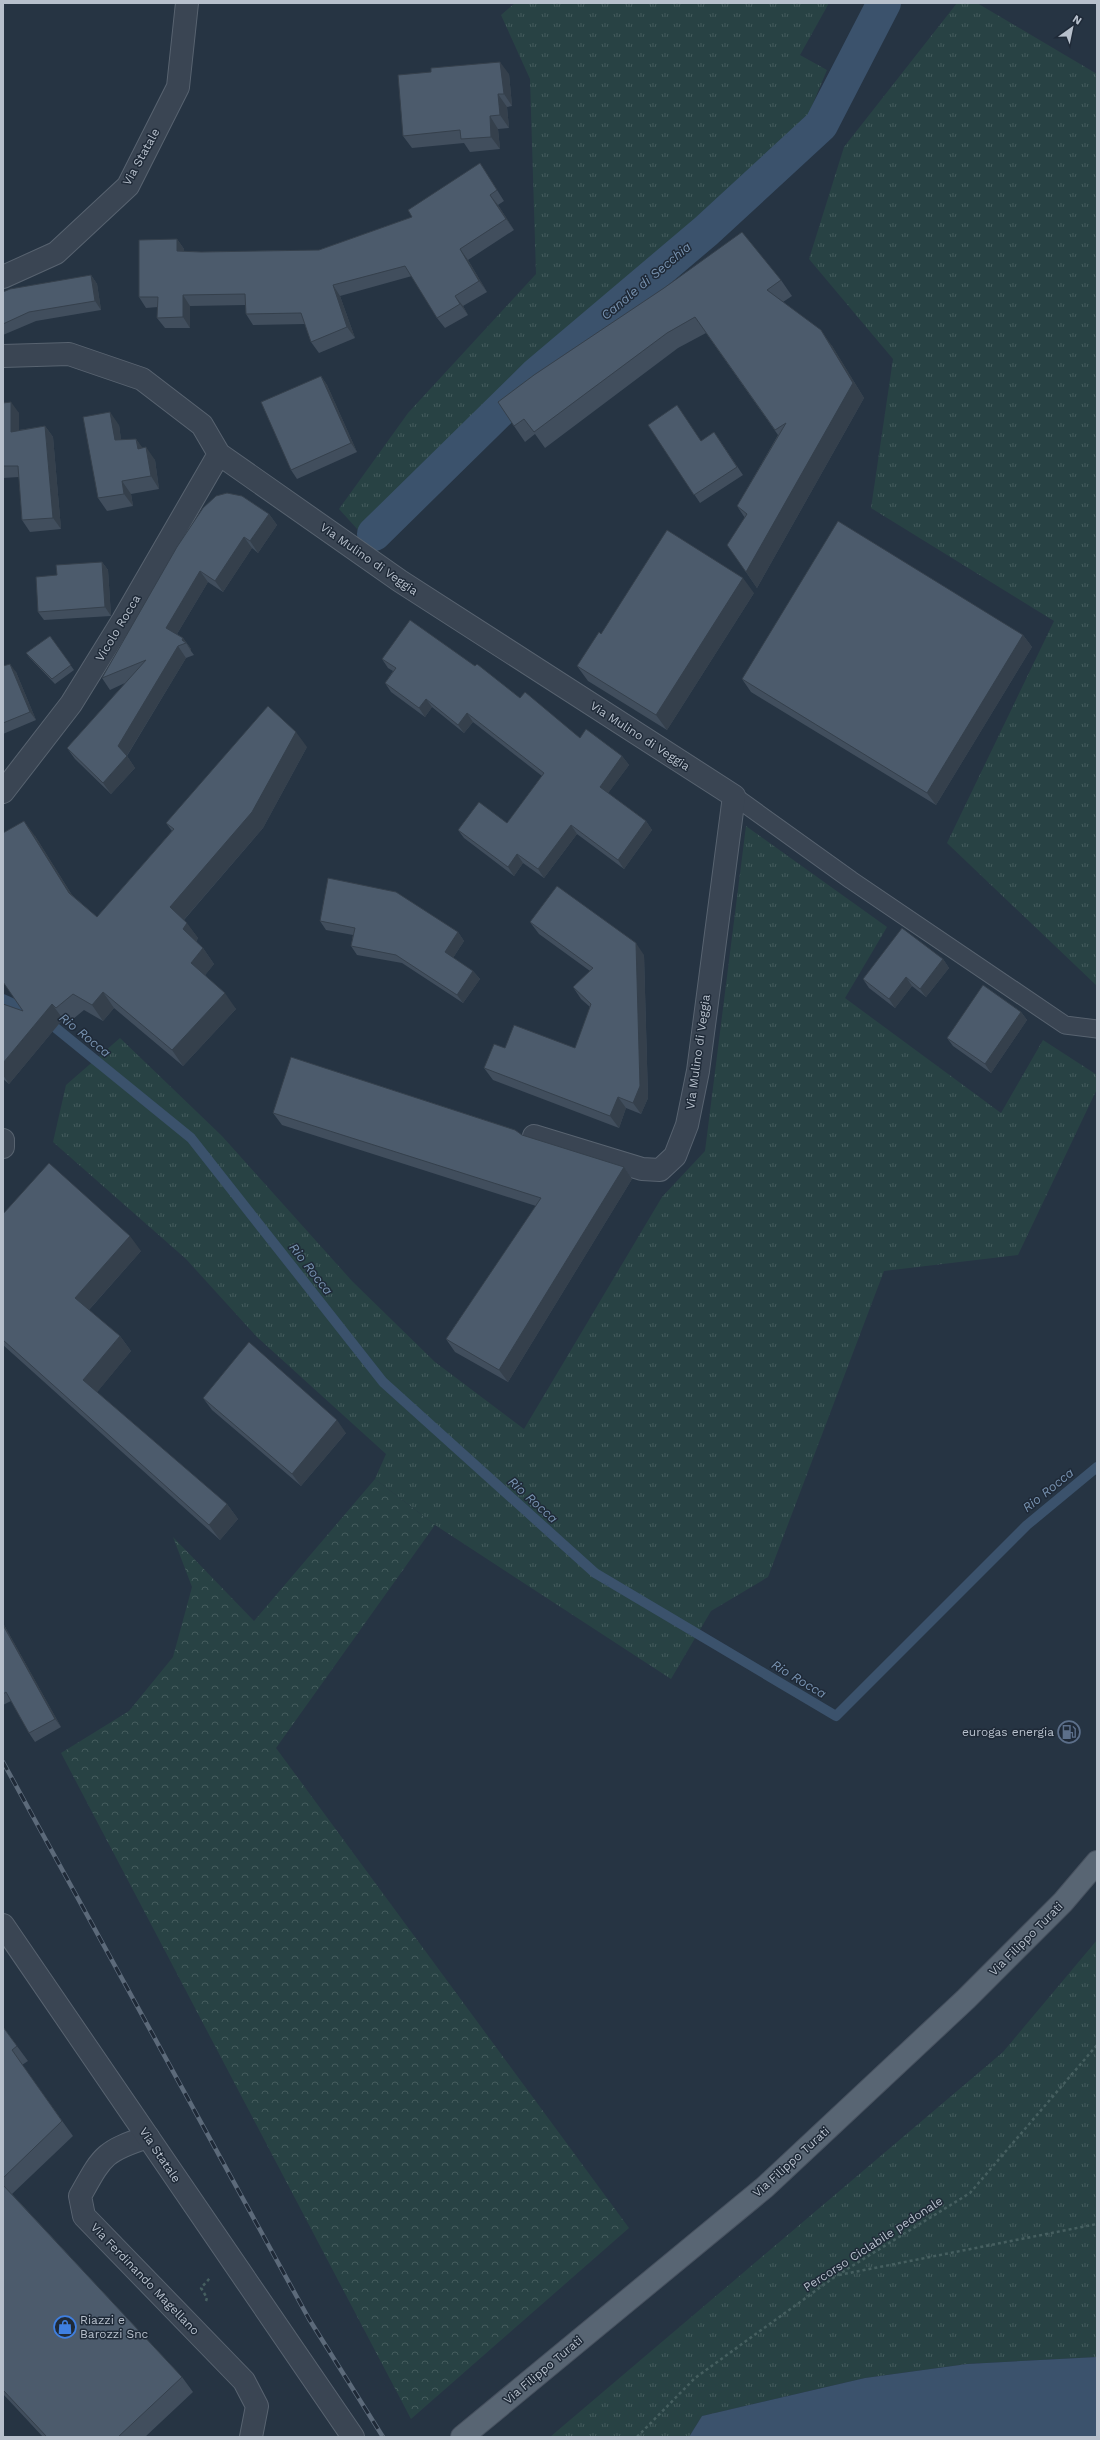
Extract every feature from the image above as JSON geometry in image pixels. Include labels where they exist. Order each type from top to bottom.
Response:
[{"type":"main road","name":"Via Filippo Turati","points":[[462,2437],[765,2187],[966,1999],[1063,1902],[1097,1862]]},
{"type":"street","name":"Via Statale","points":[[3,277],[56,253],[128,186],[178,87],[187,3]]},
{"type":"street","name":"Via Mulino di Veggia","points":[[3,356],[69,354],[142,379],[202,425],[219,454],[400,581],[734,796],[698,1072],[687,1125],[675,1156],[660,1170],[642,1169],[534,1136]]},
{"type":"street","name":"Vicolo Rocca","points":[[3,792],[71,704],[123,620],[219,454]]},
{"type":"street","points":[[3,1140],[3,1147]]},
{"type":"street","name":"Via Statale","points":[[3,1925],[353,2437]]},
{"type":"street","name":"Via Ferdinando Magellano","points":[[148,2136],[120,2146],[100,2160],[80,2196],[84,2216],[244,2381],[257,2406],[250,2437]]},
{"type":"lane","name":"Via Mulino di Veggia","points":[[734,796],[851,880],[1065,1025],[1097,1028]]},
{"type":"path","name":"Percorso Ciclabile pedonale","points":[[637,2437],[695,2378],[836,2276],[970,2193],[1097,2045]]},
{"type":"path","points":[[836,2276],[1097,2224]]},
{"type":"path","points":[[204,2303],[207,2298],[201,2288],[212,2276]]},
{"type":"green space","points":[[515,3],[829,3],[800,55],[827,70],[804,125],[358,530],[339,509],[408,413],[536,274],[530,79],[501,15]]},
{"type":"green space","points":[[957,3],[977,3],[1097,74],[1097,986],[947,843],[1054,621],[871,508],[893,359],[809,259],[844,147]]},
{"type":"green space","points":[[746,826],[887,927],[845,998],[1001,1113],[1043,1040],[1097,1075],[1097,1089],[1018,1255],[884,1271],[768,1577],[711,1611],[671,1679],[435,1525],[375,1479],[386,1454],[257,1337],[186,1259],[53,1142],[66,1085],[120,1038],[222,1136],[352,1281],[435,1362],[524,1429],[662,1197],[705,1151]]},
{"type":"green space","points":[[375,1479],[435,1525],[276,1748],[629,2228],[411,2419],[61,1753],[129,1711],[173,1657],[192,1587],[173,1537],[254,1621]]},
{"type":"green space","points":[[1097,1940],[1097,2357],[967,2364],[865,2378],[702,2416],[689,2437],[550,2437],[1003,2052]]},
{"type":"water","points":[[1097,2357],[1097,2437],[689,2437],[702,2416],[865,2378],[967,2364]]},
{"type":"building","points":[[500,62],[504,94],[498,94],[500,115],[490,116],[491,137],[461,139],[460,130],[403,136],[398,75],[431,72],[431,68]]},
{"type":"building","points":[[480,163],[497,190],[490,195],[506,219],[460,249],[479,281],[455,296],[460,304],[437,318],[405,266],[333,285],[347,327],[311,342],[301,313],[246,314],[245,294],[183,295],[183,317],[157,318],[158,297],[139,297],[139,240],[177,239],[177,251],[319,250],[412,217],[408,210]]},
{"type":"building","points":[[742,232],[781,280],[767,290],[821,330],[853,383],[746,572],[727,545],[747,514],[737,506],[786,423],[775,430],[695,317],[667,333],[534,432],[524,419],[514,426],[498,402],[534,375],[664,288]]},
{"type":"building","points":[[91,275],[95,301],[29,312],[3,324],[3,292],[10,289]]},
{"type":"building","points":[[321,376],[351,443],[291,470],[261,402]]},
{"type":"building","points":[[11,402],[11,432],[45,426],[53,518],[22,520],[18,466],[3,466],[3,403]]},
{"type":"building","points":[[677,405],[701,441],[714,432],[737,467],[694,495],[648,425]]},
{"type":"building","points":[[110,412],[115,440],[136,439],[138,449],[146,447],[151,476],[122,481],[124,494],[98,498],[83,417]]},
{"type":"building","points":[[227,493],[242,496],[269,514],[250,541],[244,537],[215,581],[200,571],[166,628],[183,638],[182,640],[186,643],[178,646],[118,746],[127,756],[103,783],[67,748],[146,660],[102,678],[177,547],[203,508],[216,496]]},
{"type":"building","points":[[838,521],[1023,635],[927,793],[742,679]]},
{"type":"building","points":[[667,530],[743,578],[656,715],[577,666],[599,632],[601,634]]},
{"type":"building","points":[[102,562],[105,607],[38,612],[36,577],[57,575],[56,565]]},
{"type":"building","points":[[410,620],[475,666],[477,664],[520,698],[525,692],[580,738],[586,729],[622,756],[600,787],[646,821],[618,860],[571,825],[538,869],[517,854],[508,867],[458,830],[479,802],[507,823],[544,773],[467,713],[458,725],[426,699],[419,708],[385,683],[396,668],[382,659]]},
{"type":"building","points":[[50,636],[71,665],[52,679],[26,653]]},
{"type":"building","points":[[10,664],[30,712],[3,723],[3,666]]},
{"type":"building","points":[[268,706],[296,732],[252,812],[170,907],[187,923],[183,929],[203,948],[191,963],[225,993],[172,1050],[103,992],[92,1005],[73,994],[56,1008],[52,1004],[3,1063],[3,1004],[23,1011],[3,982],[3,833],[24,821],[69,893],[97,917],[174,829],[166,823]]},
{"type":"building","points":[[328,878],[396,892],[458,932],[445,952],[473,971],[457,995],[396,955],[351,946],[355,928],[320,921]]},
{"type":"building","points":[[557,886],[636,943],[640,1086],[633,1103],[618,1097],[610,1116],[484,1068],[494,1044],[505,1048],[514,1025],[575,1048],[591,1004],[573,987],[593,968],[530,922]]},
{"type":"building","points":[[902,928],[943,959],[920,989],[906,977],[889,999],[863,979]]},
{"type":"building","points":[[983,985],[1021,1012],[985,1064],[947,1038]]},
{"type":"building","points":[[291,1057],[515,1130],[522,1135],[624,1167],[499,1370],[446,1339],[541,1198],[273,1113]]},
{"type":"building","points":[[49,1163],[130,1236],[75,1298],[120,1336],[83,1380],[227,1504],[209,1525],[3,1340],[3,1214]]},
{"type":"building","points":[[249,1342],[337,1420],[292,1474],[203,1398]]},
{"type":"building","points":[[3,1625],[55,1719],[29,1733],[6,1692],[3,1694]]},
{"type":"building","points":[[3,2027],[17,2046],[12,2050],[62,2121],[3,2178]]},
{"type":"building","name":"Riazzi e Barozzi Snc","points":[[3,2185],[182,2377],[118,2437],[47,2437],[3,2390]]},
{"type":"waterway","name":"Canale di Secchia","points":[[374,534],[537,374],[706,231],[821,125],[884,3]]},
{"type":"waterway","name":"Rio Rocca","points":[[3,999],[32,1012]]},
{"type":"waterway","name":"Rio Rocca","points":[[46,1020],[191,1138],[383,1382],[595,1573],[836,1716],[1027,1525],[1097,1467]]},
{"type":"railway","points":[[3,1762],[309,2319],[383,2437]]},
{"type":"place","name":"eurogas energia","points":[[1069,1732]]},
{"type":"place","name":"Riazzi e Barozzi Snc","points":[[65,2327]]}]
